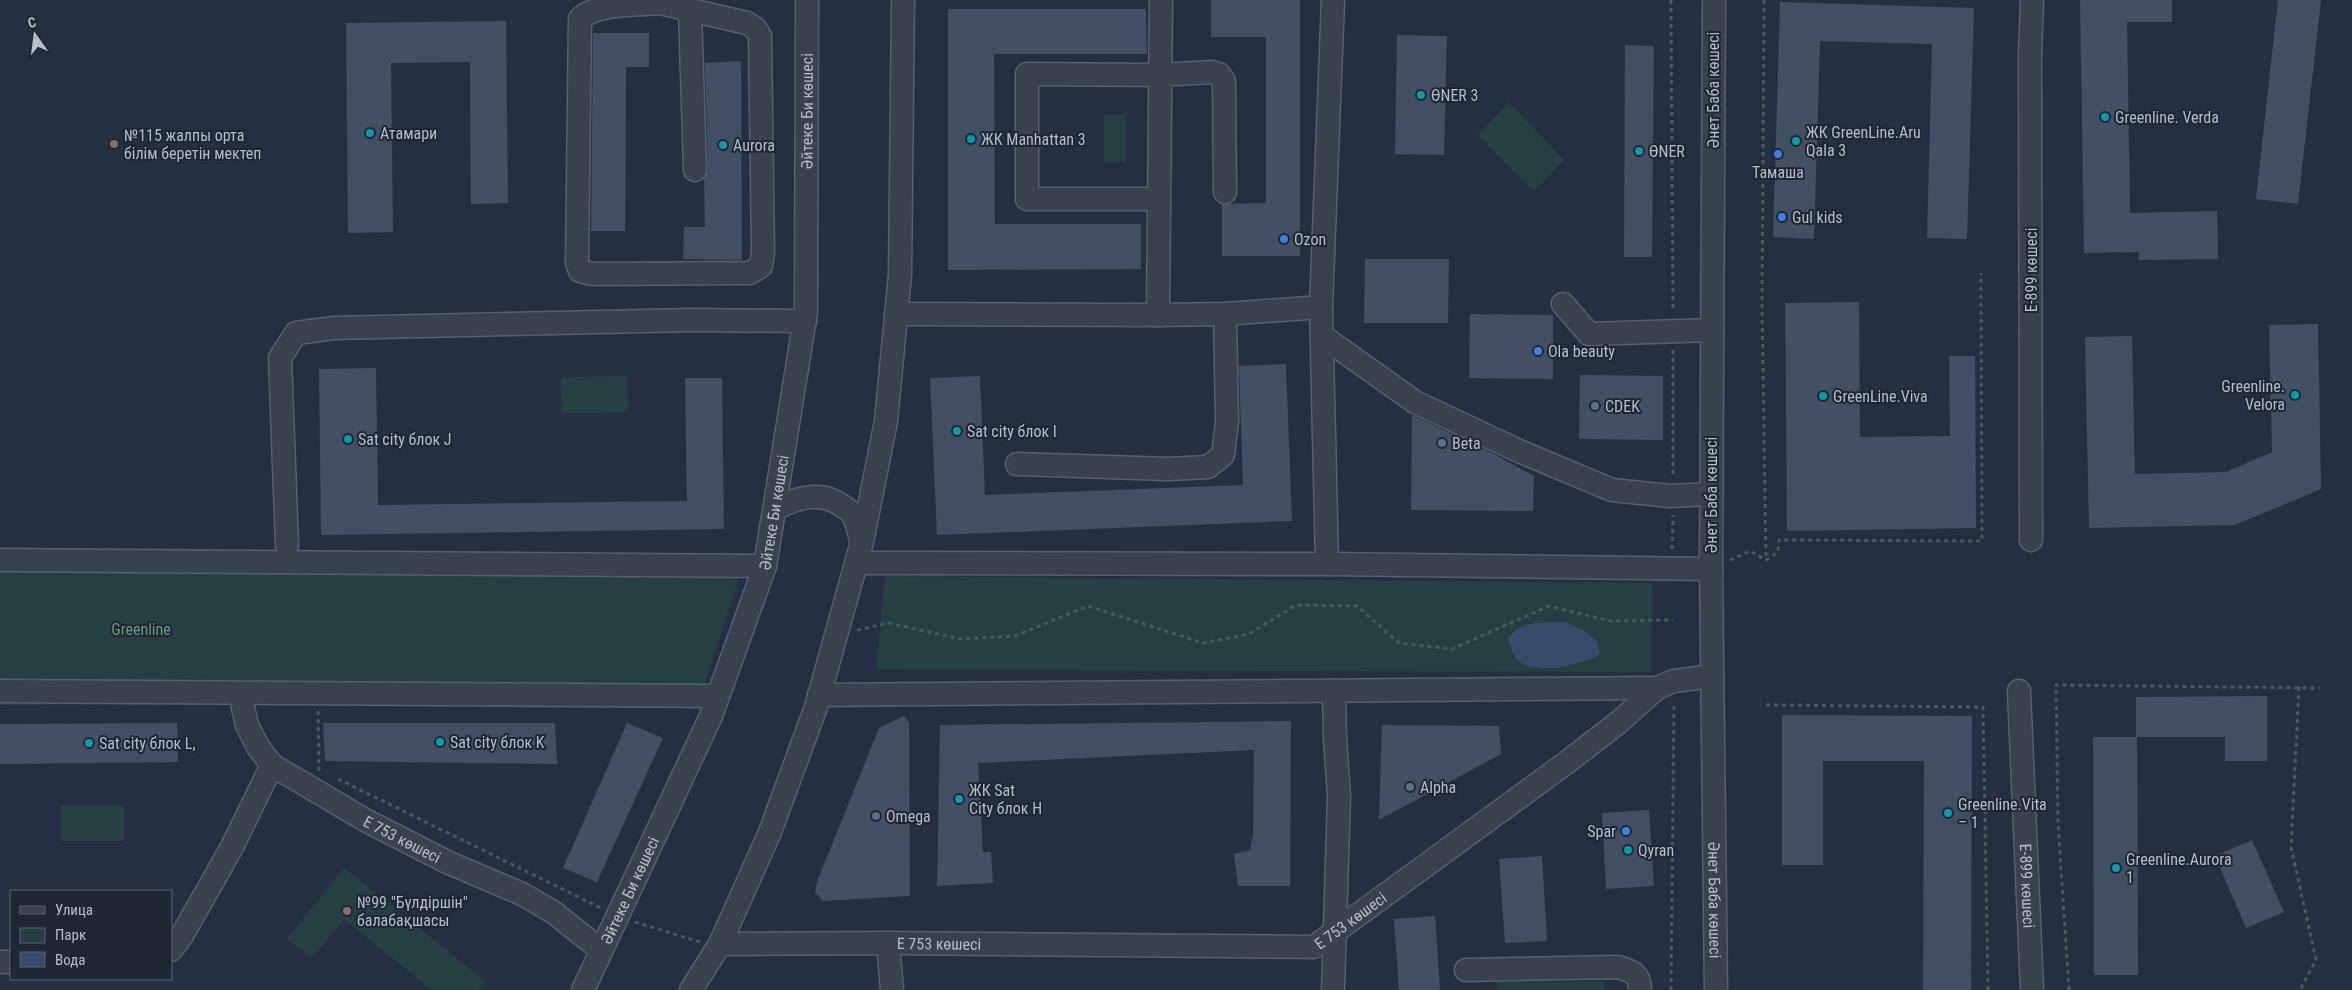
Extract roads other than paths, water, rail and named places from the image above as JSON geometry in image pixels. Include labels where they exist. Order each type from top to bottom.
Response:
[{"type":"street","name":"Әйтеке Би көшесі","points":[[583,990],[711,716],[765,566],[805,321],[808,0]]},
{"type":"street","points":[[691,990],[719,946],[770,832],[819,695],[859,552],[886,422],[900,275],[903,0]]},
{"type":"street","points":[[1158,316],[1161,0]]},
{"type":"street","points":[[1327,564],[1321,307],[1333,0]]},
{"type":"street","name":"Әнет Баба көшесі","points":[[1714,0],[1711,569],[1716,990]]},
{"type":"street","name":"Е-899 көшесі","points":[[2031,540],[2030,55],[2032,0]]},
{"type":"street","points":[[660,2],[747,23],[755,28],[760,36],[763,252],[761,266],[750,273],[592,274],[580,271],[577,263],[580,19],[586,12],[598,8],[660,2]]},
{"type":"street","points":[[690,10],[695,170]]},
{"type":"street","points":[[1159,199],[1027,199],[1027,74],[1159,75],[1212,72],[1219,74],[1224,81],[1225,192]]},
{"type":"street","points":[[1563,304],[1589,334],[1712,330]]},
{"type":"street","points":[[896,314],[1158,316],[1225,314],[1321,307]]},
{"type":"street","points":[[1017,464],[1168,469],[1208,467],[1223,455],[1227,422],[1225,314]]},
{"type":"street","points":[[287,544],[280,358],[296,333],[354,328],[691,320],[805,321]]},
{"type":"street","points":[[1322,336],[1415,402],[1519,451],[1612,490],[1673,496],[1711,494]]},
{"type":"street","points":[[775,510],[787,503],[810,496],[824,496],[838,502],[852,513],[859,552]]},
{"type":"street","points":[[859,552],[1327,564],[1711,569]]},
{"type":"street","points":[[0,560],[765,566]]},
{"type":"street","points":[[819,695],[1334,692],[1665,684],[1712,676]]},
{"type":"street","name":"Е 753 көшесі","points":[[719,946],[888,943],[1314,947],[1336,933],[1441,853],[1566,763],[1665,684]]},
{"type":"street","name":"Е-899 көшесі","points":[[2019,690],[2032,990]]},
{"type":"street","points":[[0,691],[718,696]]},
{"type":"street","points":[[1332,990],[1336,933],[1340,796],[1334,692]]},
{"type":"street","name":"Е 753 көшесі","points":[[240,694],[247,725],[258,746],[272,765],[365,820],[448,862],[522,894],[553,912],[601,950]]},
{"type":"street","points":[[172,949],[181,937],[232,847],[272,765]]},
{"type":"street","points":[[888,943],[892,990]]},
{"type":"street","points":[[1466,970],[1618,967],[1633,971],[1640,981],[1640,990]]},
{"type":"water","points":[[1565,622],[1583,630],[1597,641],[1600,655],[1556,668],[1532,667],[1522,664],[1515,657],[1508,639],[1519,628],[1534,623]]},
{"type":"place","name":"ӨNER 3","points":[[1421,95]]},
{"type":"place","name":"Greenline. Verda","points":[[2105,117]]},
{"type":"place","name":"Атамари","points":[[370,133]]},
{"type":"place","name":"ЖК Manhattan 3","points":[[971,139]]},
{"type":"place","name":"ЖК GreenLine.Aru Qala 3","points":[[1796,141]]},
{"type":"place","name":"№115 жалпы орта білім беретін мектеп","points":[[114,144]]},
{"type":"place","name":"Aurora","points":[[723,145]]},
{"type":"place","name":"ӨNER","points":[[1639,151]]},
{"type":"place","name":"Тамаша","points":[[1778,154]]},
{"type":"place","name":"Gul kids","points":[[1782,217]]},
{"type":"place","name":"Ozon","points":[[1284,239]]},
{"type":"place","name":"Ola beauty","points":[[1538,351]]},
{"type":"place","name":"Greenline. Velora","points":[[2295,395]]},
{"type":"place","name":"GreenLine.Viva","points":[[1823,396]]},
{"type":"place","name":"CDEK","points":[[1595,406]]},
{"type":"place","name":"Sat city блок I","points":[[957,431]]},
{"type":"place","name":"Sat city блок J","points":[[348,439]]},
{"type":"place","name":"Beta","points":[[1442,443]]},
{"type":"place","name":"Sat city блок K","points":[[440,742]]},
{"type":"place","name":"Sat city блок L,","points":[[89,743]]},
{"type":"place","name":"Alpha","points":[[1410,787]]},
{"type":"place","name":"ЖК Sat City блок H","points":[[959,799]]},
{"type":"place","name":"Greenline.Vita – 1","points":[[1948,813]]},
{"type":"place","name":"Omega","points":[[876,816]]},
{"type":"place","name":"Spar","points":[[1626,831]]},
{"type":"place","name":"Qyran","points":[[1628,850]]},
{"type":"place","name":"Greenline.Aurora 1","points":[[2116,868]]},
{"type":"place","name":"№99 \"Бүлдіршін\" балабақшасы","points":[[347,911]]},
{"type":"park label","name":"Greenline","points":[[141,629]]}]
